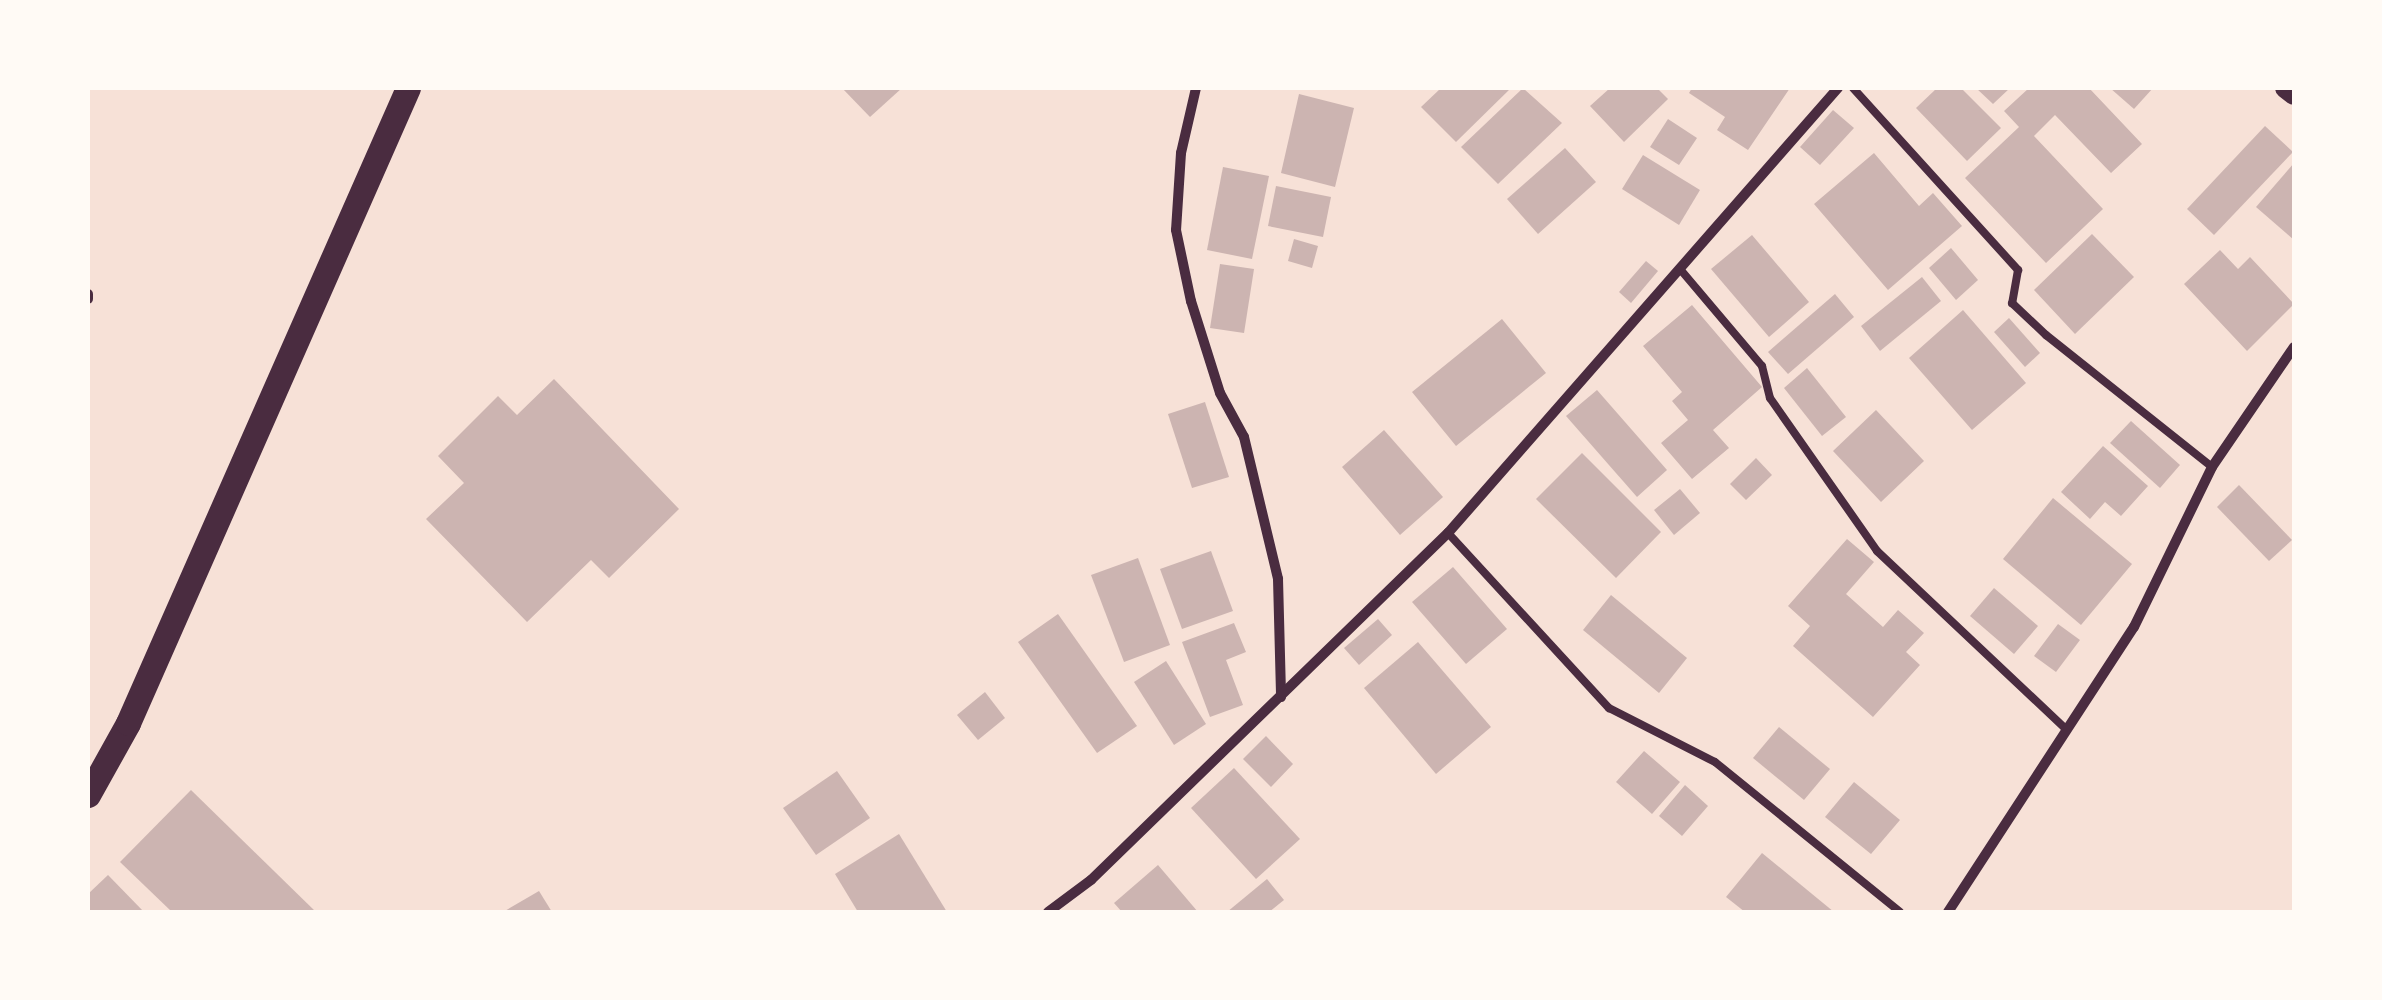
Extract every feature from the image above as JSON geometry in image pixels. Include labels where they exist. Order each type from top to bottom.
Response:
[{"type":"main road","points":[[88,795],[128,723],[408,88]]},
{"type":"main road","points":[[2285,88],[2294,95]]},
{"type":"street","points":[[1196,88],[1181,153],[1176,230],[1190,301],[1220,394],[1244,437],[1278,579],[1281,697]]},
{"type":"street","points":[[1048,912],[1091,880],[1448,534],[1838,88]]},
{"type":"street","points":[[1948,912],[2134,627],[2212,466],[2294,347]]},
{"type":"lane","points":[[1854,88],[2018,270],[2012,303],[2046,336],[2212,466]]},
{"type":"lane","points":[[1680,269],[1762,366],[1770,398],[1878,552],[2066,730]]},
{"type":"lane","points":[[1448,534],[1609,708],[1715,762],[1900,912]]},
{"type":"building","points":[[842,88],[902,88],[870,117]]},
{"type":"building","points":[[1441,88],[1511,88],[1456,142],[1421,107]]},
{"type":"building","points":[[1523,88],[1562,123],[1498,184],[1461,147]]},
{"type":"building","points":[[1610,88],[1657,88],[1668,99],[1624,142],[1590,106]]},
{"type":"building","points":[[1692,88],[1790,88],[1748,150],[1717,130],[1725,117],[1689,93]]},
{"type":"building","points":[[1937,88],[1961,88],[2001,128],[1967,161],[1916,108]]},
{"type":"building","points":[[1976,88],[2010,88],[1993,104]]},
{"type":"building","points":[[2029,88],[2089,88],[2142,144],[2111,173],[2055,115],[2034,136],[2103,209],[2046,263],[1965,178],[2019,127],[2004,111]]},
{"type":"building","points":[[2110,88],[2153,88],[2134,109]]},
{"type":"building","points":[[1299,94],[1354,108],[1335,187],[1281,173]]},
{"type":"building","points":[[1833,110],[1854,128],[1820,165],[1800,147]]},
{"type":"building","points":[[1668,119],[1697,138],[1679,165],[1650,147]]},
{"type":"building","points":[[2265,126],[2293,152],[2214,235],[2187,209]]},
{"type":"building","points":[[1565,148],[1596,182],[1538,234],[1507,199]]},
{"type":"building","points":[[1874,153],[1919,206],[1933,193],[1962,226],[1888,290],[1814,204]]},
{"type":"building","points":[[1643,155],[1700,190],[1679,225],[1622,189]]},
{"type":"building","points":[[2294,163],[2294,240],[2256,207]]},
{"type":"building","points":[[1223,167],[1269,176],[1252,259],[1207,250]]},
{"type":"building","points":[[1276,186],[1331,197],[1323,237],[1268,226]]},
{"type":"building","points":[[2092,234],[2134,277],[2075,334],[2034,290]]},
{"type":"building","points":[[1752,235],[1809,302],[1769,337],[1711,269]]},
{"type":"building","points":[[1294,239],[1318,246],[1312,268],[1288,261]]},
{"type":"building","points":[[1951,248],[1978,280],[1956,300],[1929,268]]},
{"type":"building","points":[[2220,250],[2238,269],[2250,257],[2294,304],[2247,351],[2184,284]]},
{"type":"building","points":[[1646,261],[1658,271],[1631,303],[1619,292]]},
{"type":"building","points":[[1220,264],[1254,269],[1244,333],[1210,328]]},
{"type":"building","points":[[1922,277],[1941,301],[1880,351],[1861,326]]},
{"type":"building","points":[[1835,294],[1854,317],[1788,374],[1768,352]]},
{"type":"building","points":[[1692,305],[1762,387],[1713,430],[1729,448],[1692,479],[1661,443],[1688,420],[1672,401],[1682,392],[1643,346]]},
{"type":"building","points":[[1963,310],[2026,383],[1972,430],[1909,358]]},
{"type":"building","points":[[2009,318],[2040,353],[2025,367],[1994,332]]},
{"type":"building","points":[[1502,319],[1546,373],[1456,446],[1412,392]]},
{"type":"building","points":[[1807,368],[1846,417],[1822,436],[1784,388]]},
{"type":"building","points":[[554,379],[679,509],[609,578],[591,560],[527,622],[426,519],[464,483],[438,456],[498,396],[517,415]]},
{"type":"building","points":[[1597,390],[1667,470],[1637,497],[1566,416]]},
{"type":"building","points":[[1205,402],[1229,477],[1192,488],[1168,414]]},
{"type":"building","points":[[1876,410],[1924,461],[1881,502],[1833,451]]},
{"type":"building","points":[[2131,421],[2180,465],[2160,488],[2110,443]]},
{"type":"building","points":[[1384,430],[1443,497],[1400,535],[1342,467]]},
{"type":"building","points":[[2103,446],[2148,486],[2121,516],[2105,502],[2090,519],[2061,492]]},
{"type":"building","points":[[1582,453],[1661,532],[1616,578],[1536,499]]},
{"type":"building","points":[[1756,458],[1772,475],[1746,500],[1730,484]]},
{"type":"building","points":[[2239,485],[2292,540],[2269,561],[2217,507]]},
{"type":"building","points":[[1680,489],[1700,513],[1674,535],[1654,510]]},
{"type":"building","points":[[2053,498],[2132,564],[2081,625],[2003,559]]},
{"type":"building","points":[[1847,539],[1874,562],[1846,594],[1883,627],[1898,610],[1924,633],[1906,652],[1920,665],[1873,717],[1793,646],[1810,626],[1788,606]]},
{"type":"building","points":[[1211,551],[1233,611],[1182,629],[1160,569]]},
{"type":"building","points":[[1138,558],[1170,645],[1124,662],[1091,575]]},
{"type":"building","points":[[1453,567],[1507,629],[1466,664],[1412,602]]},
{"type":"building","points":[[1994,588],[2038,626],[2014,654],[1970,616]]},
{"type":"building","points":[[1611,595],[1687,658],[1659,693],[1583,630]]},
{"type":"building","points":[[1058,614],[1137,726],[1097,753],[1018,642]]},
{"type":"building","points":[[1378,619],[1392,635],[1359,665],[1344,648]]},
{"type":"building","points":[[1234,623],[1246,652],[1226,660],[1243,705],[1210,717],[1182,642]]},
{"type":"building","points":[[2058,624],[2080,640],[2056,672],[2034,656]]},
{"type":"building","points":[[1418,642],[1491,727],[1436,774],[1364,688]]},
{"type":"building","points":[[1166,661],[1206,724],[1174,745],[1134,682]]},
{"type":"building","points":[[985,692],[1005,718],[978,740],[957,715]]},
{"type":"building","points":[[1779,727],[1830,769],[1804,800],[1753,758]]},
{"type":"building","points":[[1266,736],[1293,764],[1271,787],[1243,759]]},
{"type":"building","points":[[1644,751],[1680,782],[1652,814],[1616,782]]},
{"type":"building","points":[[1234,768],[1300,839],[1256,879],[1191,808]]},
{"type":"building","points":[[837,771],[870,818],[816,855],[783,808]]},
{"type":"building","points":[[1854,782],[1900,820],[1871,854],[1825,817]]},
{"type":"building","points":[[1685,785],[1708,806],[1682,836],[1659,816]]},
{"type":"building","points":[[191,790],[316,912],[172,912],[120,862]]},
{"type":"building","points":[[899,834],[947,912],[858,912],[835,874]]},
{"type":"building","points":[[1762,853],[1834,912],[1745,912],[1726,897]]},
{"type":"building","points":[[1158,865],[1198,912],[1122,912],[1114,903]]},
{"type":"building","points":[[108,875],[144,912],[88,912],[88,894]]},
{"type":"building","points":[[1267,879],[1284,900],[1269,912],[1227,912]]},
{"type":"building","points":[[539,891],[552,912],[503,912]]}]
